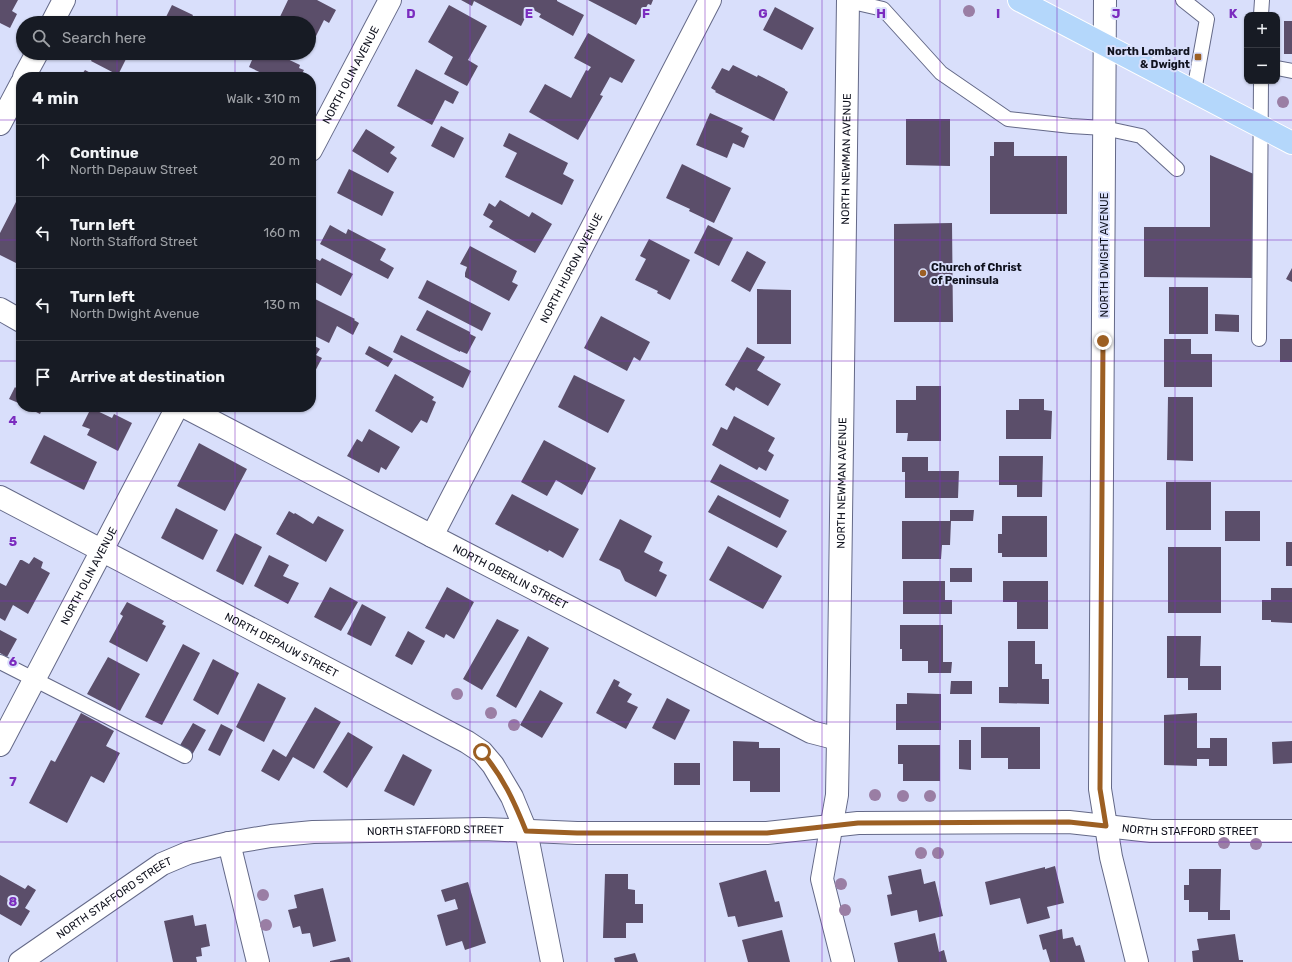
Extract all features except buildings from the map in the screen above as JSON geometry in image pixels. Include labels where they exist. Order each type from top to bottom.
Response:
[{"type":"main road","points":[[1019,0],[1292,143]]},
{"type":"street","points":[[56,16],[64,0]]},
{"type":"street","name":"NORTH OLIN AVENUE","points":[[316,141],[390,0]]},
{"type":"street","name":"NORTH HURON AVENUE","points":[[432,536],[710,0]]},
{"type":"street","name":"NORTH DWIGHT AVENUE","points":[[1105,0],[1100,789],[1111,857],[1137,962]]},
{"type":"street","name":"NORTH NEWMAN AVENUE","points":[[843,962],[822,879],[837,795],[848,1]]},
{"type":"street","points":[[27,72],[33,60]]},
{"type":"street","points":[[0,124],[16,94]]},
{"type":"street","points":[[0,309],[16,317]]},
{"type":"street","name":"NORTH OLIN AVENUE","points":[[0,744],[174,412]]},
{"type":"street","name":"NORTH OBERLIN STREET","points":[[195,412],[811,732],[838,739]]},
{"type":"street","name":"NORTH DEPAUW STREET","points":[[0,497],[482,752],[493,765],[512,797],[526,831],[552,962]]},
{"type":"street","name":"NORTH STAFFORD STREET","points":[[20,962],[162,864],[188,853],[229,843],[271,836],[313,832],[484,829],[577,833],[767,833],[858,823],[1069,822],[1151,831],[1292,831]]},
{"type":"street","points":[[229,843],[258,962]]},
{"type":"lane","points":[[1183,0],[1207,19],[1194,91]]},
{"type":"lane","points":[[1262,0],[1262,12]]},
{"type":"lane","points":[[848,1],[883,9],[941,72],[1008,119],[1104,128],[1141,136],[1177,169]]},
{"type":"lane","points":[[1280,69],[1292,71]]},
{"type":"lane","points":[[1259,339],[1261,84]]},
{"type":"lane","points":[[0,662],[186,756]]},
{"type":"place","name":"North Lombard & Dwight","points":[[1198,57]]},
{"type":"place","name":"Church of Christ of Peninsula","points":[[923,273]]},
{"type":"route","points":[[482,752],[493,765],[512,797],[526,831],[577,833],[767,833],[858,823],[1069,822],[1106,826],[1100,789],[1103,341]]}]
